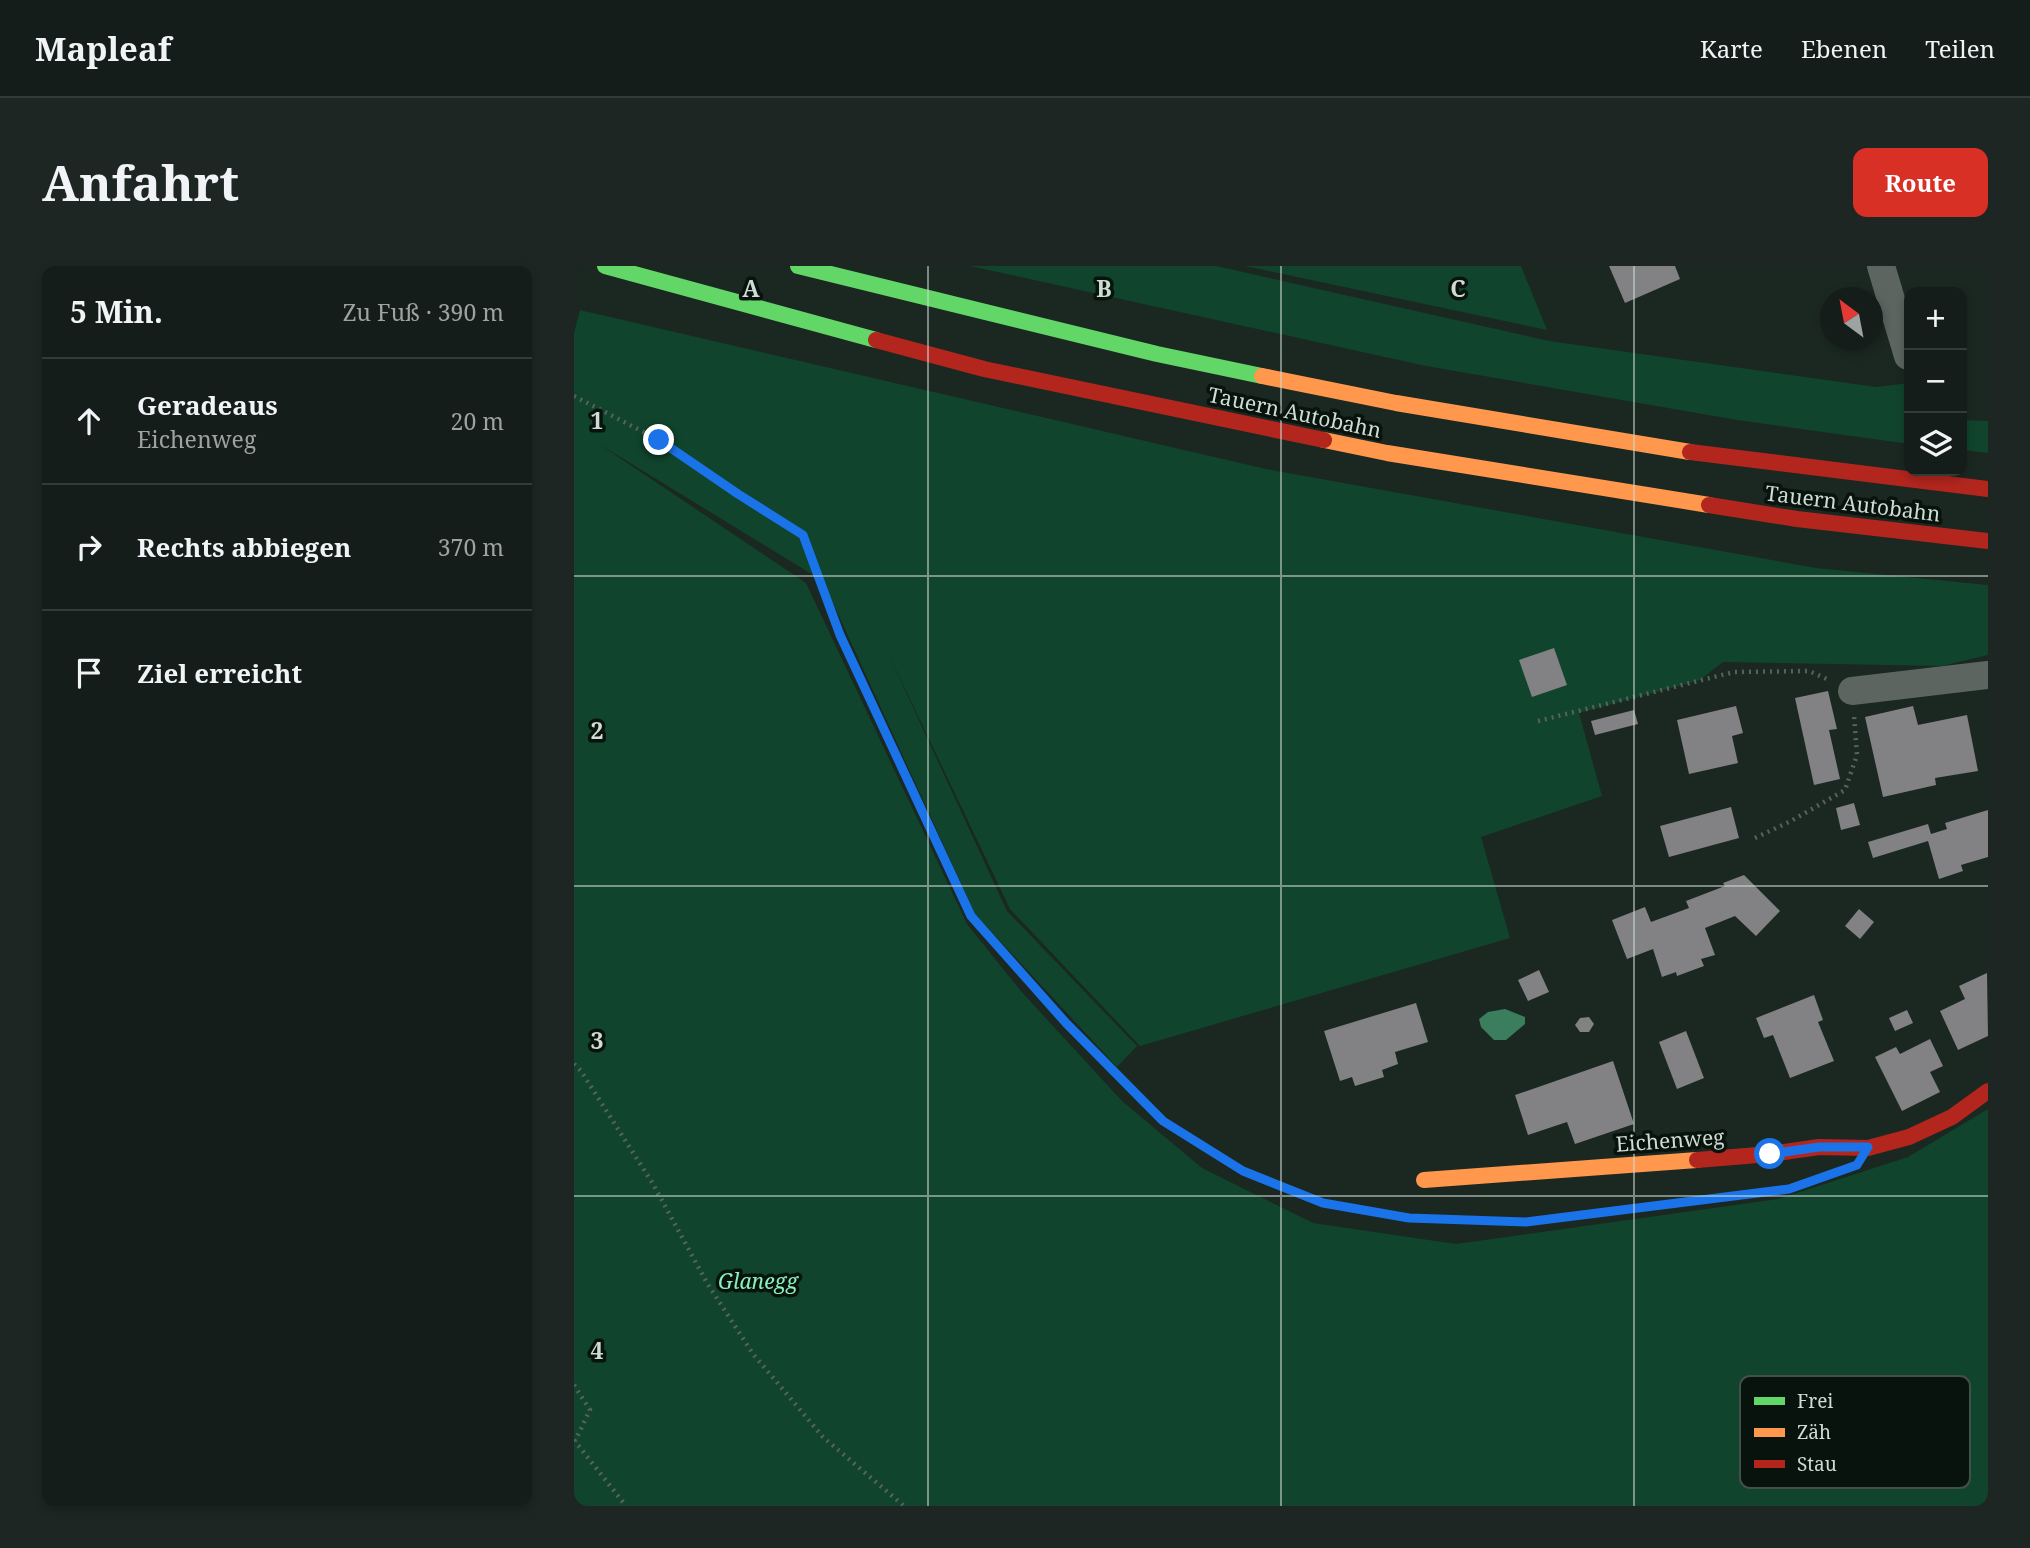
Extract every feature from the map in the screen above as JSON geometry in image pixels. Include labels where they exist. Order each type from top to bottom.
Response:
[{"type":"main road","name":"Tauern Autobahn","points":[[605,266],[984,369],[1387,453],[1797,519],[1988,541]]},
{"type":"main road","name":"Tauern Autobahn","points":[[798,266],[1157,354],[1396,403],[1710,456],[1988,489]]},
{"type":"main road","name":"Eichenweg","points":[[1424,1180],[1770,1154],[1819,1147],[1868,1147],[1909,1137],[1952,1117],[1988,1091]]},
{"type":"street","points":[[1881,266],[1906,350]]},
{"type":"street","points":[[1852,691],[1988,675]]},
{"type":"path","points":[[574,396],[659,440],[803,535],[840,635],[971,916],[1066,1023],[1163,1121],[1243,1171],[1323,1203],[1409,1218],[1526,1222],[1789,1189],[1801,1185]]},
{"type":"path","points":[[1538,721],[1734,672],[1809,671],[1852,691],[1857,755],[1845,790],[1755,838]]},
{"type":"path","points":[[574,1065],[581,1071],[653,1184],[707,1283],[753,1354],[823,1437],[904,1506]]},
{"type":"path","points":[[574,1385],[590,1410],[575,1441],[626,1506]]},
{"type":"green space","points":[[970,266],[1216,266],[1549,341],[1876,387],[1904,384],[1904,443],[1737,420],[1426,366]]},
{"type":"green space","points":[[1245,266],[1521,266],[1547,330]]},
{"type":"green space","name":"Glanegg","points":[[580,310],[1266,469],[1816,568],[1988,585],[1988,655],[1942,666],[1723,662],[1700,680],[1579,713],[1602,796],[1481,837],[1510,938],[1140,1046],[1010,909],[888,653],[1007,911],[1137,1046],[1117,1067],[975,914],[823,581],[599,444],[806,583],[967,924],[1020,990],[1122,1101],[1202,1168],[1313,1223],[1456,1244],[1778,1199],[1908,1157],[1988,1109],[1988,1506],[574,1506],[574,333]]},
{"type":"green space","points":[[1967,420],[1988,421],[1988,453],[1967,451]]},
{"type":"shaded area","points":[[1505,1009],[1525,1017],[1525,1024],[1506,1040],[1494,1040],[1481,1027],[1479,1019],[1488,1012]]},
{"type":"building","points":[[1609,266],[1675,266],[1680,279],[1625,303]]},
{"type":"building","points":[[1554,648],[1567,685],[1532,697],[1519,660]]},
{"type":"building","points":[[1828,691],[1837,729],[1829,730],[1840,779],[1814,785],[1795,698]]},
{"type":"building","points":[[1736,706],[1743,733],[1732,736],[1738,763],[1689,774],[1677,720]]},
{"type":"building","points":[[1913,706],[1918,725],[1967,715],[1978,771],[1935,778],[1936,785],[1883,797],[1865,717]]},
{"type":"building","points":[[1634,710],[1638,724],[1595,735],[1591,721]]},
{"type":"building","points":[[1854,803],[1860,825],[1841,830],[1836,808]]},
{"type":"building","points":[[1731,807],[1739,838],[1669,857],[1660,826]]},
{"type":"building","points":[[1988,810],[1988,857],[1961,865],[1963,871],[1939,879],[1928,841],[1873,858],[1868,842],[1928,824],[1931,834],[1947,829],[1945,823]]},
{"type":"building","points":[[1744,875],[1780,911],[1756,936],[1735,916],[1705,928],[1715,955],[1701,959],[1704,966],[1677,976],[1676,972],[1662,977],[1653,949],[1627,959],[1612,920],[1645,907],[1651,922],[1689,908],[1686,901],[1725,886],[1723,883]]},
{"type":"building","points":[[1859,909],[1874,922],[1860,939],[1845,926]]},
{"type":"building","points":[[1539,970],[1549,992],[1528,1001],[1518,980]]},
{"type":"building","points":[[1987,973],[1988,1036],[1958,1050],[1940,1011],[1965,999],[1959,986]]},
{"type":"building","points":[[1814,995],[1823,1020],[1818,1022],[1834,1061],[1790,1078],[1773,1035],[1764,1038],[1756,1018]]},
{"type":"building","points":[[1416,1003],[1428,1042],[1395,1052],[1398,1064],[1382,1070],[1384,1077],[1355,1086],[1352,1077],[1340,1081],[1324,1031]]},
{"type":"building","points":[[1907,1010],[1913,1023],[1895,1031],[1889,1018]]},
{"type":"building","points":[[1589,1017],[1594,1024],[1589,1032],[1580,1032],[1575,1025],[1580,1018]]},
{"type":"building","points":[[1686,1031],[1704,1078],[1677,1089],[1659,1042]]},
{"type":"building","points":[[1930,1039],[1943,1066],[1930,1072],[1940,1092],[1902,1111],[1875,1057],[1896,1047],[1900,1054]]},
{"type":"building","points":[[1613,1061],[1634,1124],[1575,1144],[1567,1122],[1528,1135],[1515,1095]]},
{"type":"traffic: fast","points":[[605,266],[876,340]]},
{"type":"traffic: fast","points":[[798,266],[1157,354],[1262,376]]},
{"type":"traffic: slow","points":[[1262,376],[1396,403],[1690,452]]},
{"type":"traffic: slow","points":[[1324,440],[1387,453],[1709,505]]},
{"type":"traffic: slow","points":[[1424,1180],[1697,1160]]},
{"type":"traffic: jam","points":[[876,340],[984,369],[1324,440]]},
{"type":"traffic: jam","points":[[1690,452],[1988,489]]},
{"type":"traffic: jam","points":[[1709,505],[1797,519],[1988,541]]},
{"type":"traffic: jam","points":[[1697,1160],[1819,1147],[1868,1148],[1909,1137],[1952,1117],[1988,1091]]},
{"type":"route","points":[[659,440],[803,535],[840,635],[971,916],[1066,1023],[1163,1121],[1243,1171],[1323,1203],[1409,1218],[1526,1222],[1789,1189],[1857,1165],[1868,1147],[1819,1147],[1770,1154]]}]
